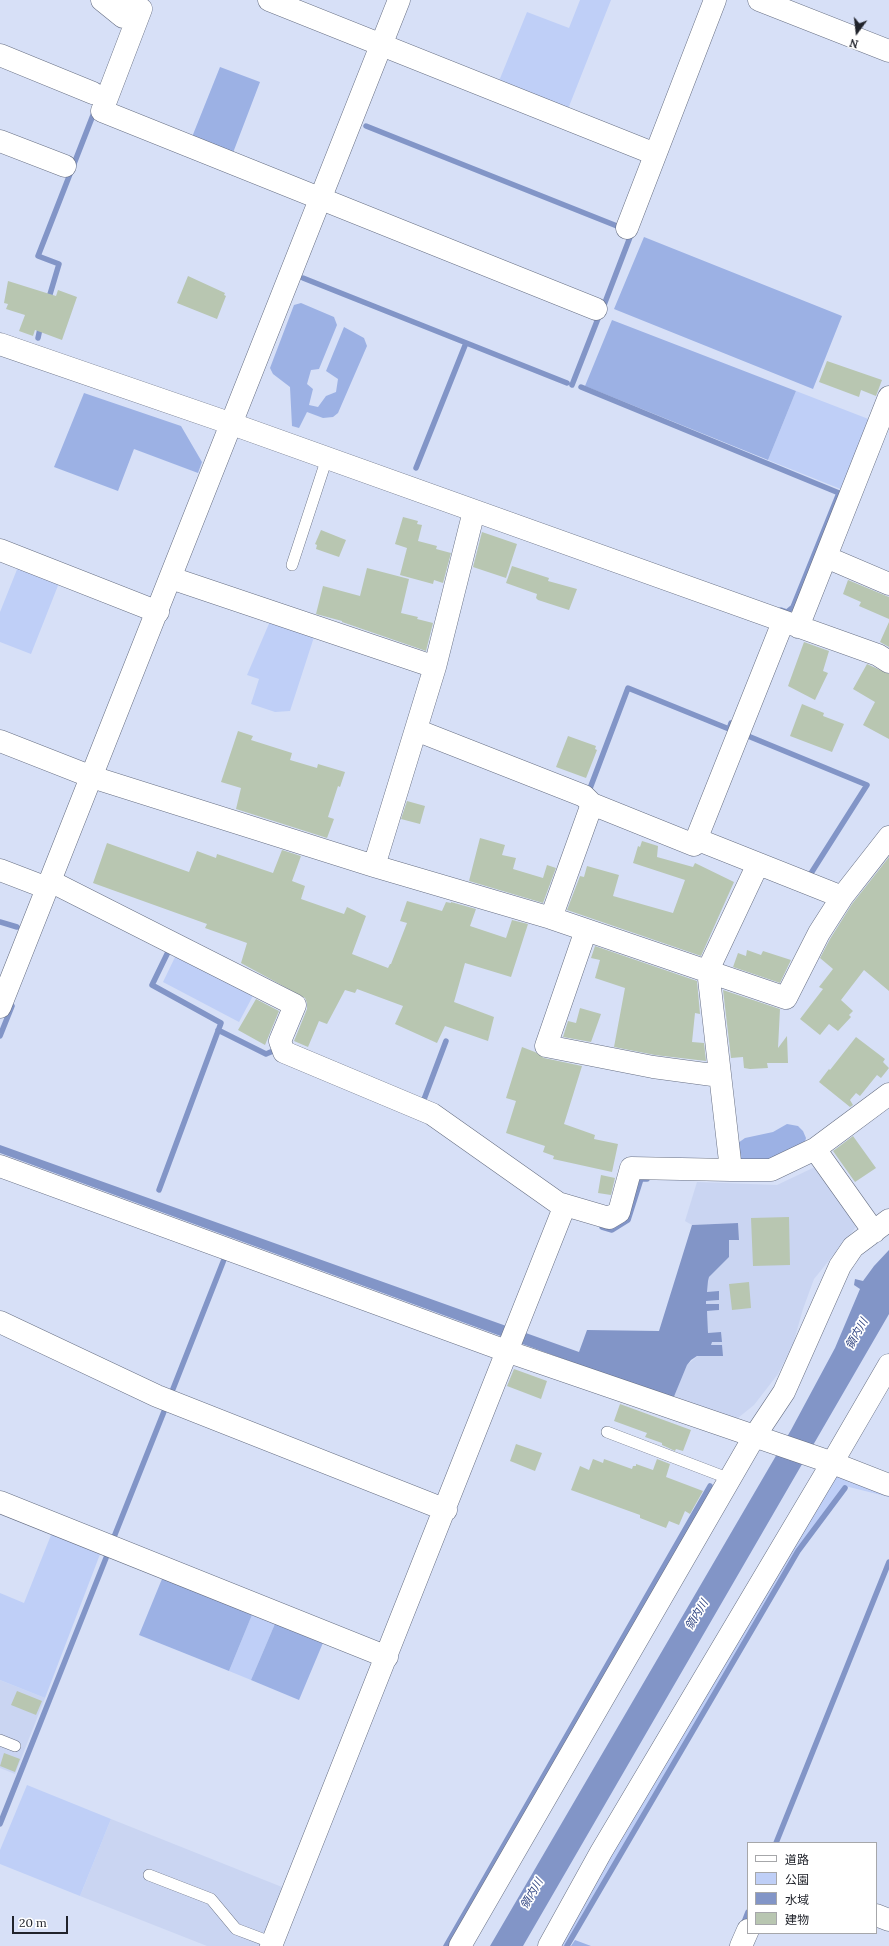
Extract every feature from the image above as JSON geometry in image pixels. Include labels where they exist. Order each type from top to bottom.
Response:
[{"type":"street","points":[[102,0],[127,8],[141,9],[102,112],[596,309]]},
{"type":"street","points":[[269,0],[655,154]]},
{"type":"street","points":[[0,1006],[158,612],[399,0]]},
{"type":"street","points":[[627,228],[715,0]]},
{"type":"street","points":[[759,0],[889,51]]},
{"type":"street","points":[[0,55],[93,93]]},
{"type":"street","points":[[0,141],[65,166]]},
{"type":"street","points":[[0,344],[232,424],[791,625],[878,654],[889,662]]},
{"type":"street","points":[[416,730],[584,796],[592,804],[694,845],[791,625],[826,557],[889,397]]},
{"type":"street","points":[[374,866],[435,667],[474,511]]},
{"type":"street","points":[[0,550],[158,612]]},
{"type":"street","points":[[826,557],[889,584]]},
{"type":"street","points":[[171,578],[435,667]]},
{"type":"street","points":[[0,741],[92,777],[374,866],[551,918],[708,970],[786,998],[819,933],[842,897],[889,837]]},
{"type":"street","points":[[551,918],[592,804]]},
{"type":"street","points":[[696,840],[842,897]]},
{"type":"street","points":[[731,1170],[708,970],[758,864]]},
{"type":"street","points":[[0,870],[49,885],[295,1005],[280,1040],[284,1052],[432,1114],[558,1203],[609,1218],[619,1212],[630,1168],[771,1170],[815,1149],[889,1094]]},
{"type":"street","points":[[586,930],[546,1046],[653,1068],[720,1076]]},
{"type":"street","points":[[460,1946],[730,1479],[757,1438],[784,1392],[840,1266],[853,1247],[881,1226],[815,1149]]},
{"type":"street","points":[[0,1166],[513,1341],[757,1438],[831,1463],[889,1485]]},
{"type":"street","points":[[272,1944],[446,1510],[566,1205]]},
{"type":"street","points":[[0,1322],[157,1396],[446,1510]]},
{"type":"street","points":[[549,1946],[601,1852],[889,1365]]},
{"type":"street","points":[[0,1502],[387,1657]]},
{"type":"street","points":[[877,1915],[889,1920]]},
{"type":"street","points":[[742,1946],[747,1933]]},
{"type":"lane","points":[[292,565],[327,458]]},
{"type":"lane","points":[[607,1432],[730,1479]]},
{"type":"lane","points":[[0,1740],[15,1746]]},
{"type":"lane","points":[[149,1875],[211,1899],[236,1929],[272,1944]]},
{"type":"shaded area","points":[[220,67],[260,82],[231,158],[190,142]]},
{"type":"shaded area","points":[[644,237],[842,316],[813,389],[614,309]]},
{"type":"shaded area","points":[[301,303],[334,317],[337,325],[319,369],[311,370],[307,384],[313,389],[309,405],[318,407],[326,396],[336,392],[338,379],[326,371],[344,327],[364,338],[367,346],[338,413],[333,417],[323,418],[307,412],[299,428],[292,426],[290,387],[273,374],[270,368],[294,305]]},
{"type":"shaded area","points":[[612,320],[796,391],[768,460],[585,386]]},
{"type":"shaded area","points":[[84,393],[181,426],[202,462],[198,473],[134,449],[118,491],[54,467]]},
{"type":"shaded area","points":[[787,1124],[798,1126],[803,1131],[806,1138],[805,1142],[771,1163],[740,1160],[738,1143],[745,1138],[773,1132]]},
{"type":"shaded area","points":[[817,1166],[835,1190],[856,1227],[814,1279],[803,1309],[793,1344],[778,1374],[754,1405],[733,1422],[673,1399],[687,1365],[711,1345],[708,1333],[707,1311],[719,1310],[719,1304],[706,1304],[706,1301],[719,1300],[707,1292],[709,1277],[729,1257],[728,1240],[739,1240],[738,1223],[692,1225],[685,1221],[697,1182],[777,1185]]},
{"type":"shaded area","points":[[164,1574],[254,1610],[229,1671],[139,1635]]},
{"type":"shaded area","points":[[277,1619],[325,1638],[299,1700],[251,1680]]},
{"type":"shaded area","points":[[0,1680],[45,1698],[15,1774],[0,1768]]},
{"type":"shaded area","points":[[111,1819],[287,1889],[265,1946],[207,1946],[80,1896]]},
{"type":"shaded area","points":[[575,1940],[591,1946],[571,1946]]},
{"type":"green space","points":[[580,0],[611,0],[566,114],[497,86],[527,12],[569,28]]},
{"type":"green space","points":[[796,391],[871,420],[843,490],[768,460]]},
{"type":"green space","points":[[20,562],[61,578],[31,654],[0,642],[0,612]]},
{"type":"green space","points":[[271,619],[315,634],[290,711],[275,712],[251,704],[259,679],[247,675]]},
{"type":"green space","points":[[177,953],[255,992],[239,1022],[163,982]]},
{"type":"green space","points":[[839,1474],[889,1491],[889,1497],[845,1486],[797,1551],[566,1946],[555,1946],[829,1481]]},
{"type":"green space","points":[[53,1530],[102,1549],[45,1698],[0,1680],[0,1593],[24,1603]]},
{"type":"green space","points":[[254,1610],[277,1619],[251,1680],[229,1671]]},
{"type":"green space","points":[[27,1785],[111,1819],[80,1896],[0,1864],[0,1850]]},
{"type":"water","points":[[0,1145],[579,1352],[587,1330],[659,1331],[692,1225],[738,1223],[739,1240],[729,1240],[729,1257],[709,1277],[708,1281],[707,1292],[719,1291],[719,1300],[706,1301],[706,1304],[719,1304],[719,1310],[707,1311],[708,1333],[721,1332],[722,1342],[712,1342],[711,1345],[722,1345],[723,1356],[697,1356],[691,1360],[687,1365],[673,1399],[0,1153]]},
{"type":"water","name":"領内川","points":[[889,1250],[889,1314],[523,1946],[490,1946],[791,1430],[835,1348],[860,1289],[854,1285],[855,1279],[863,1281],[874,1266]]},
{"type":"building","points":[[188,276],[225,293],[224,295],[226,296],[217,319],[177,303]]},
{"type":"building","points":[[8,281],[56,296],[58,290],[77,297],[62,340],[35,330],[33,336],[19,331],[25,315],[6,309],[8,304],[4,303]]},
{"type":"building","points":[[827,361],[882,380],[876,396],[861,390],[859,397],[819,382]]},
{"type":"building","points":[[403,517],[418,521],[417,524],[422,525],[418,541],[437,546],[436,549],[451,553],[443,583],[434,580],[433,584],[400,575],[407,548],[395,544]]},
{"type":"building","points":[[321,530],[346,540],[339,557],[316,549],[317,545],[315,544]]},
{"type":"building","points":[[482,532],[517,544],[506,578],[473,567]]},
{"type":"building","points":[[512,566],[549,578],[548,581],[577,589],[569,610],[538,600],[536,598],[537,594],[506,583]]},
{"type":"building","points":[[367,568],[409,579],[401,613],[418,617],[417,619],[433,623],[426,651],[342,621],[316,614],[323,586],[360,596]]},
{"type":"building","points":[[848,580],[889,597],[889,619],[859,606],[861,602],[843,594]]},
{"type":"building","points":[[889,622],[889,647],[880,642]]},
{"type":"building","points":[[804,642],[829,651],[823,671],[828,673],[815,700],[788,686]]},
{"type":"building","points":[[867,664],[889,674],[889,739],[863,725],[875,702],[853,689]]},
{"type":"building","points":[[802,704],[824,713],[823,716],[844,724],[832,752],[790,736]]},
{"type":"building","points":[[238,731],[253,736],[251,740],[292,753],[290,760],[317,768],[318,764],[345,772],[340,787],[338,786],[328,817],[334,819],[327,838],[236,809],[241,788],[221,782]]},
{"type":"building","points":[[568,736],[596,746],[595,749],[597,750],[586,778],[556,767]]},
{"type":"building","points":[[407,801],[425,806],[420,824],[401,819]]},
{"type":"building","points":[[480,838],[505,845],[502,855],[516,858],[513,869],[543,878],[547,865],[556,868],[543,903],[469,881]]},
{"type":"building","points":[[642,841],[658,846],[657,857],[693,867],[695,863],[734,882],[701,956],[567,910],[580,876],[584,877],[587,866],[619,875],[613,896],[673,913],[685,880],[633,863],[638,846],[640,847]]},
{"type":"building","points":[[107,843],[189,872],[197,851],[216,858],[217,854],[273,873],[282,850],[301,856],[292,881],[305,886],[301,899],[344,914],[347,907],[366,916],[352,954],[388,968],[391,964],[407,923],[400,921],[407,901],[442,911],[446,902],[476,909],[470,926],[506,938],[512,920],[528,924],[511,977],[465,963],[454,1002],[494,1017],[488,1041],[445,1026],[437,1043],[395,1024],[403,1006],[357,989],[355,993],[345,990],[327,1024],[319,1021],[308,1047],[294,1041],[307,1009],[305,998],[241,963],[247,943],[205,928],[207,924],[93,883]]},
{"type":"building","points":[[889,857],[889,991],[864,970],[841,1000],[853,1011],[849,1015],[851,1017],[838,1031],[829,1024],[820,1035],[800,1019],[823,989],[819,987],[833,969],[820,958],[852,904]]},
{"type":"building","points":[[595,946],[697,981],[700,1014],[695,1013],[692,1042],[704,1043],[706,1061],[655,1055],[614,1047],[625,988],[595,978],[600,960],[591,958]]},
{"type":"building","points":[[747,950],[761,955],[763,951],[791,960],[780,983],[733,967],[738,953],[746,956]]},
{"type":"building","points":[[723,990],[780,1009],[778,1048],[787,1036],[788,1063],[767,1063],[768,1068],[750,1069],[744,1068],[743,1057],[731,1058]]},
{"type":"building","points":[[256,999],[279,1011],[265,1045],[238,1030]]},
{"type":"building","points":[[580,1008],[601,1014],[591,1042],[563,1037],[568,1021],[576,1023]]},
{"type":"building","points":[[856,1037],[885,1059],[883,1062],[889,1068],[881,1078],[877,1075],[860,1096],[856,1093],[850,1100],[853,1105],[850,1107],[819,1082]]},
{"type":"building","points":[[522,1047],[535,1052],[544,1058],[582,1066],[564,1124],[595,1135],[594,1139],[618,1144],[612,1172],[553,1159],[554,1156],[543,1152],[545,1146],[506,1133],[516,1101],[506,1098]]},
{"type":"building","points":[[853,1136],[876,1168],[855,1182],[833,1151]]},
{"type":"building","points":[[601,1175],[615,1178],[611,1195],[598,1193]]},
{"type":"building","points":[[789,1217],[790,1265],[753,1266],[751,1218]]},
{"type":"building","points":[[749,1282],[751,1308],[732,1310],[729,1284]]},
{"type":"building","points":[[514,1369],[547,1381],[541,1399],[507,1386]]},
{"type":"building","points":[[620,1404],[691,1430],[683,1451],[676,1449],[675,1451],[662,1445],[662,1443],[645,1437],[647,1433],[614,1421]]},
{"type":"building","points":[[516,1444],[542,1453],[535,1471],[510,1461]]},
{"type":"building","points":[[593,1459],[603,1463],[604,1459],[632,1469],[633,1466],[636,1466],[636,1464],[653,1470],[657,1459],[670,1464],[666,1477],[703,1491],[690,1514],[685,1511],[679,1525],[669,1521],[666,1528],[640,1518],[640,1515],[571,1490],[580,1466],[589,1470]]},
{"type":"building","points":[[17,1691],[42,1701],[36,1715],[11,1705]]},
{"type":"building","points":[[4,1753],[20,1759],[15,1772],[0,1766]]},
{"type":"waterway","points":[[48,301],[59,264],[38,256],[95,110]]},
{"type":"waterway","points":[[366,126],[622,228]]},
{"type":"waterway","points":[[604,305],[632,232]]},
{"type":"waterway","points":[[303,278],[567,383]]},
{"type":"waterway","points":[[572,385],[599,316]]},
{"type":"waterway","points":[[38,338],[41,324]]},
{"type":"waterway","points":[[416,468],[466,343]]},
{"type":"waterway","points":[[581,387],[839,493],[793,607],[787,612],[781,610]]},
{"type":"waterway","points":[[589,791],[628,688],[729,729],[731,723]]},
{"type":"waterway","points":[[748,736],[867,785],[808,878]]},
{"type":"waterway","points":[[0,922],[17,927]]},
{"type":"waterway","points":[[159,1190],[221,1023],[152,985],[169,950]]},
{"type":"waterway","points":[[0,1036],[12,1006]]},
{"type":"waterway","points":[[218,1030],[266,1054],[273,1051]]},
{"type":"waterway","points":[[423,1102],[446,1041]]},
{"type":"waterway","points":[[602,1227],[612,1230],[628,1220],[641,1179],[647,1179]]},
{"type":"waterway","points":[[171,1394],[225,1257]]},
{"type":"waterway","points":[[114,1537],[165,1409]]},
{"type":"waterway","points":[[446,1946],[710,1486]]},
{"type":"waterway","points":[[567,1946],[798,1551],[845,1488]]},
{"type":"waterway","points":[[0,1824],[108,1553]]},
{"type":"waterway","points":[[776,1842],[889,1562]]},
{"type":"waterway","points":[[743,1925],[747,1915]]}]
